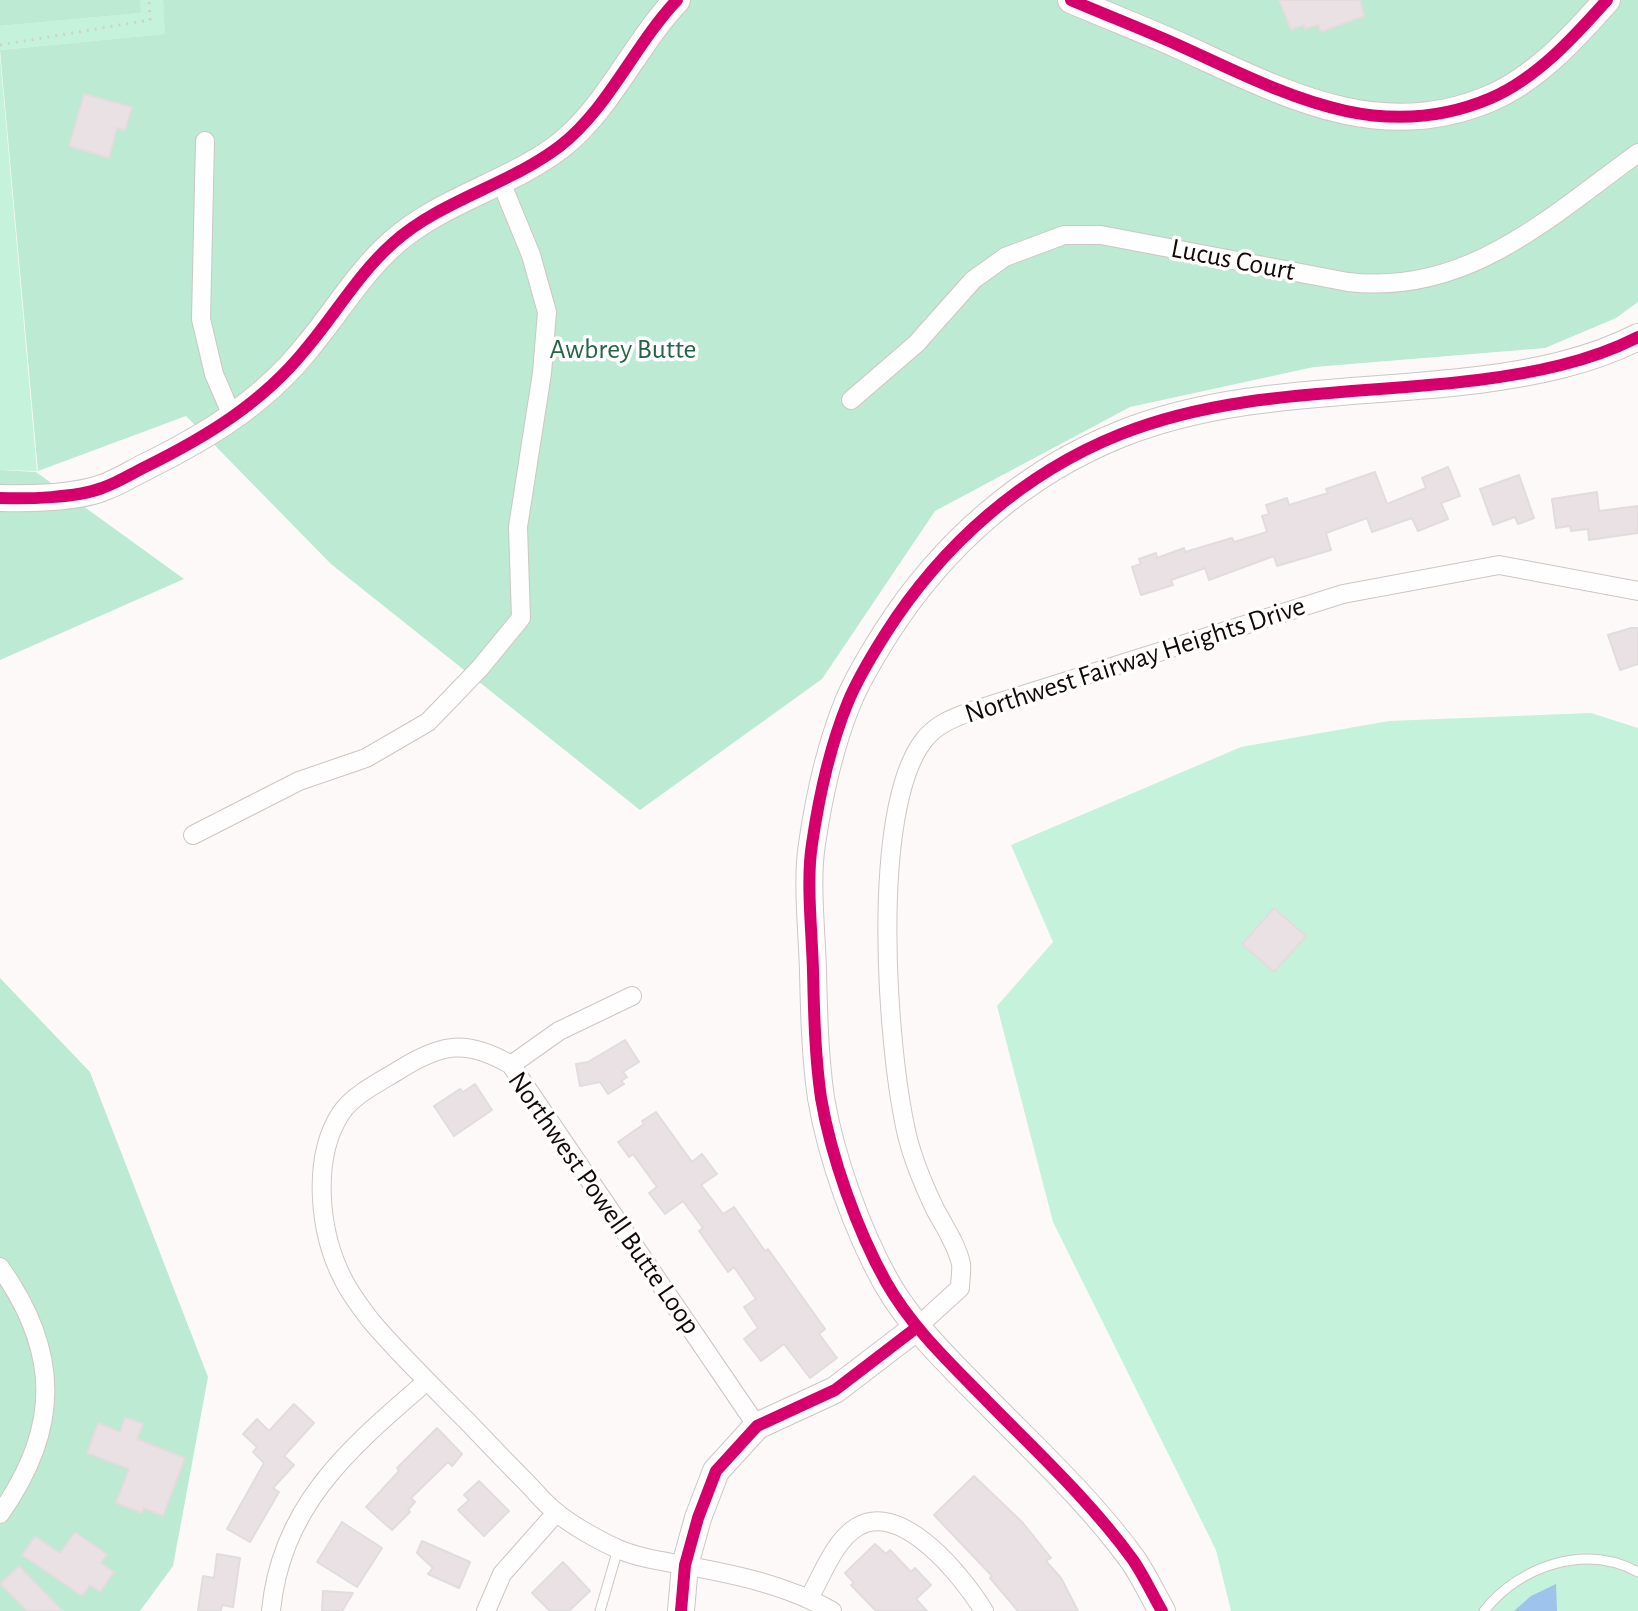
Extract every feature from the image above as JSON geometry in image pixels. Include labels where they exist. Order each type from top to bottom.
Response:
[{"type":"main road","points":[[0,498],[29,499],[100,489],[169,455],[233,418],[270,388],[296,360],[356,282],[394,242],[430,218],[534,165],[564,143],[586,120],[677,0]]},
{"type":"main road","points":[[1071,0],[1176,44],[1271,89],[1321,107],[1404,117],[1442,112],[1492,98],[1552,57],[1607,0]]},
{"type":"main road","points":[[1162,1611],[1133,1561],[1080,1497],[916,1328],[886,1282],[858,1222],[822,1103],[814,1038],[811,850],[827,771],[849,700],[870,659],[907,601],[950,549],[1002,503],[1059,464],[1120,434],[1183,413],[1239,402],[1418,388],[1520,375],[1572,362],[1638,337]]},
{"type":"main road","points":[[681,1611],[685,1565],[716,1471],[757,1426],[835,1390],[916,1328]]},
{"type":"street","points":[[205,141],[201,319],[214,374],[233,418]]},
{"type":"street","name":"Lucus Court","points":[[851,400],[916,344],[973,280],[1005,257],[1034,244],[1064,235],[1101,235],[1348,282],[1381,286],[1408,283],[1459,271],[1516,241],[1638,153]]},
{"type":"street","points":[[193,835],[299,781],[366,758],[428,722],[480,668],[521,618],[518,527],[542,373],[547,312],[531,255],[501,182]]},
{"type":"street","name":"Northwest Fairway Heights Drive","points":[[916,1328],[960,1288],[962,1266],[928,1194],[907,1136],[893,1048],[888,875],[900,795],[911,762],[924,740],[941,723],[975,710],[1343,594],[1499,565],[1638,591]]},
{"type":"street","points":[[511,1065],[559,1031],[632,996]]},
{"type":"street","name":"Northwest Powell Butte Loop","points":[[757,1426],[511,1065],[487,1051],[470,1047],[445,1048],[420,1057],[363,1092],[343,1110],[325,1153],[322,1190],[333,1257],[345,1283],[372,1321],[427,1381],[556,1513],[618,1549],[657,1561],[781,1587],[806,1604],[832,1611]]},
{"type":"street","points":[[0,1267],[20,1294],[37,1334],[46,1398],[42,1433],[30,1465],[0,1514]]},
{"type":"street","points":[[271,1611],[286,1542],[307,1502],[359,1440],[427,1381]]},
{"type":"street","points":[[486,1611],[502,1574],[556,1513]]},
{"type":"street","points":[[806,1604],[841,1541],[856,1527],[872,1521],[888,1521],[908,1529],[933,1550],[954,1571],[984,1611]]},
{"type":"lane","points":[[600,1611],[618,1549]]},
{"type":"lane","points":[[1484,1611],[1499,1592],[1524,1576],[1564,1560],[1591,1558],[1627,1566],[1638,1572]]},
{"type":"path","points":[[0,45],[150,20],[149,0]]},
{"type":"green space","points":[[0,0],[140,0],[141,13],[0,26]]},
{"type":"green space","points":[[140,0],[163,0],[166,34],[0,50],[0,26],[140,13]]},
{"type":"green space","name":"Awbrey Butte","points":[[163,0],[1638,0],[1638,302],[1616,318],[1545,348],[1314,367],[1130,407],[935,511],[822,679],[640,810],[331,564],[186,416],[38,471],[0,50],[165,34]]},
{"type":"green space","points":[[0,56],[37,471],[0,470]]},
{"type":"green space","points":[[0,470],[36,472],[184,579],[0,660]]},
{"type":"green space","points":[[1591,713],[1638,728],[1638,1611],[1231,1611],[1216,1550],[1053,1222],[997,1006],[1053,942],[1011,845],[1241,747],[1389,721]]},
{"type":"green space","points":[[0,978],[90,1072],[208,1377],[173,1566],[140,1611],[0,1611]]},
{"type":"water","points":[[1556,1584],[1557,1611],[1514,1611],[1531,1596]]},
{"type":"building","points":[[1279,0],[1360,0],[1364,16],[1321,32],[1318,25],[1305,29],[1304,25],[1291,30]]},
{"type":"building","points":[[84,94],[132,107],[125,130],[117,128],[109,158],[69,146]]},
{"type":"building","points":[[1448,467],[1460,496],[1441,503],[1448,519],[1418,531],[1412,518],[1372,532],[1367,518],[1326,533],[1331,550],[1277,566],[1274,556],[1209,580],[1205,568],[1171,580],[1173,585],[1141,595],[1132,567],[1141,564],[1139,559],[1156,553],[1157,558],[1184,548],[1185,552],[1232,538],[1234,542],[1267,532],[1262,516],[1269,514],[1266,505],[1287,498],[1289,505],[1328,493],[1326,489],[1375,472],[1387,504],[1426,488],[1422,478]]},
{"type":"building","points":[[1519,475],[1534,518],[1518,524],[1515,517],[1493,525],[1480,489]]},
{"type":"building","points":[[1597,492],[1599,511],[1638,506],[1638,533],[1589,540],[1588,529],[1571,531],[1570,526],[1556,528],[1552,499]]},
{"type":"building","points":[[1638,628],[1638,664],[1620,670],[1608,635]]},
{"type":"building","points":[[1274,908],[1306,936],[1274,972],[1242,944]]},
{"type":"building","points":[[625,1040],[639,1062],[623,1072],[627,1077],[621,1081],[624,1084],[608,1094],[600,1082],[580,1086],[576,1064],[588,1062]]},
{"type":"building","points":[[475,1084],[492,1110],[454,1136],[434,1106],[460,1089],[463,1092]]},
{"type":"building","points":[[656,1112],[692,1162],[702,1154],[717,1174],[701,1185],[723,1214],[734,1207],[825,1329],[819,1334],[837,1358],[810,1378],[784,1344],[761,1361],[744,1339],[758,1328],[744,1307],[756,1299],[734,1267],[728,1272],[699,1231],[703,1228],[683,1201],[665,1214],[649,1193],[657,1187],[633,1154],[629,1157],[618,1142]]},
{"type":"building","points":[[294,1404],[314,1423],[284,1456],[294,1465],[273,1488],[279,1492],[250,1542],[227,1529],[264,1463],[253,1452],[257,1447],[243,1434],[257,1419],[269,1431]]},
{"type":"building","points":[[125,1417],[143,1424],[137,1439],[185,1458],[163,1516],[144,1508],[142,1513],[116,1503],[129,1469],[87,1453],[98,1423],[120,1432]]},
{"type":"building","points":[[437,1428],[462,1454],[452,1466],[448,1462],[411,1498],[415,1502],[408,1510],[410,1512],[392,1530],[366,1507],[399,1471],[397,1468]]},
{"type":"building","points":[[974,1476],[1023,1523],[1051,1558],[1046,1561],[1061,1578],[1078,1611],[1018,1611],[990,1578],[992,1576],[934,1515]]},
{"type":"building","points":[[479,1481],[509,1511],[484,1536],[458,1510],[469,1500],[464,1495]]},
{"type":"building","points":[[342,1522],[382,1548],[357,1587],[317,1562]]},
{"type":"building","points":[[75,1532],[107,1554],[101,1563],[114,1572],[100,1592],[90,1585],[82,1596],[22,1555],[35,1536],[60,1553]]},
{"type":"building","points":[[422,1541],[470,1562],[459,1588],[428,1574],[433,1568],[417,1553]]},
{"type":"building","points":[[875,1544],[886,1554],[890,1550],[911,1572],[915,1568],[931,1585],[916,1599],[927,1611],[876,1611],[851,1585],[854,1583],[845,1573]]},
{"type":"building","points":[[217,1554],[240,1558],[233,1607],[222,1605],[221,1611],[198,1611],[203,1576],[214,1578]]},
{"type":"building","points":[[563,1562],[590,1591],[569,1611],[550,1611],[532,1593]]},
{"type":"building","points":[[19,1566],[63,1611],[27,1611],[0,1584]]},
{"type":"building","points":[[323,1591],[353,1593],[342,1611],[322,1611]]},
{"type":"cycle path","points":[[0,498],[65,496],[102,488],[190,444],[232,417],[288,369],[369,268],[393,243],[432,215],[540,160],[577,131],[593,114],[677,0]]},
{"type":"cycle path","points":[[1071,0],[1292,95],[1369,115],[1408,117],[1449,112],[1508,90],[1554,55],[1607,0]]},
{"type":"cycle path","points":[[1162,1611],[1141,1572],[1100,1518],[946,1359],[908,1315],[875,1262],[846,1193],[825,1121],[819,1082],[809,890],[810,858],[818,808],[848,702],[876,650],[908,601],[959,542],[1018,491],[1085,450],[1164,419],[1208,409],[1252,401],[1519,374],[1580,360],[1638,337]]},
{"type":"cycle path","points":[[681,1611],[685,1565],[716,1471],[757,1426],[835,1390],[916,1328]]}]
